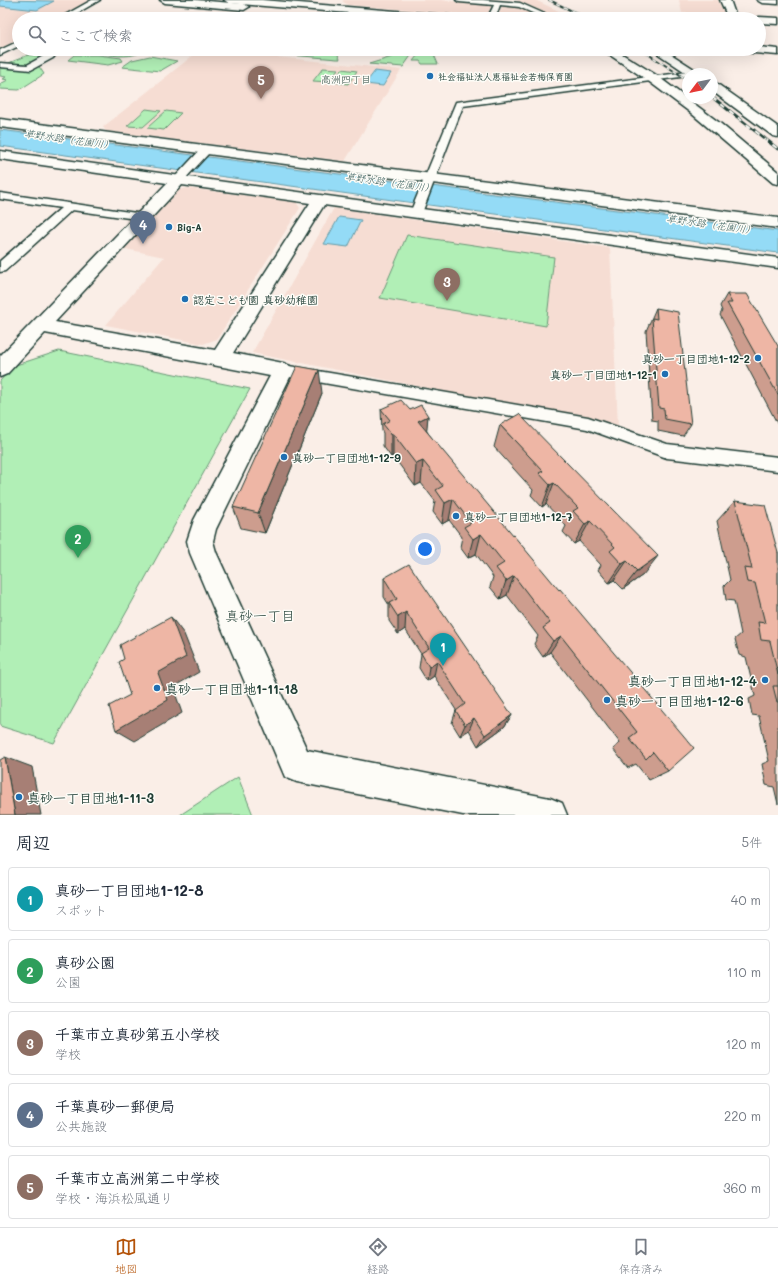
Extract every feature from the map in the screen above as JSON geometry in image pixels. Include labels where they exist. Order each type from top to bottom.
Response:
[{"type":"street","points":[[75,12],[97,0]]},
{"type":"street","points":[[165,0],[342,12]]},
{"type":"street","points":[[229,0],[333,12]]},
{"type":"street","points":[[325,11],[335,0]]},
{"type":"street","points":[[459,0],[525,6],[537,12]]},
{"type":"street","points":[[725,0],[730,12]]},
{"type":"street","points":[[762,0],[778,1]]},
{"type":"street","points":[[494,12],[498,3]]},
{"type":"street","points":[[766,20],[778,21]]},
{"type":"street","points":[[766,45],[778,46]]},
{"type":"street","points":[[0,53],[12,47]]},
{"type":"street","points":[[766,51],[778,52]]},
{"type":"street","points":[[0,65],[28,68],[50,56]]},
{"type":"street","points":[[617,56],[652,78],[711,122],[778,180]]},
{"type":"street","points":[[667,56],[687,68]]},
{"type":"street","points":[[416,213],[459,104],[682,75]]},
{"type":"street","points":[[718,89],[772,124],[778,133]]},
{"type":"street","points":[[0,123],[778,224]]},
{"type":"street","points":[[0,369],[206,150]]},
{"type":"street","points":[[0,155],[778,263]]},
{"type":"street","points":[[0,196],[143,217]]},
{"type":"street","points":[[220,358],[319,200]]},
{"type":"street","points":[[0,268],[70,206]]},
{"type":"street","points":[[40,326],[220,358],[283,371],[588,423],[667,451],[778,464]]},
{"type":"street","points":[[283,371],[203,528],[200,541],[203,553],[248,658],[297,765],[550,815]]},
{"type":"shaded area","points":[[0,0],[91,0],[69,12],[12,12],[12,43],[0,49]]},
{"type":"shaded area","points":[[440,0],[492,5],[489,12],[434,12],[348,5],[342,1]]},
{"type":"shaded area","points":[[516,0],[535,0],[561,12],[543,12]]},
{"type":"shaded area","points":[[679,0],[718,0],[724,12],[682,12]]},
{"type":"shaded area","points":[[502,6],[520,6],[532,12],[500,12]]},
{"type":"shaded area","points":[[192,56],[268,56],[401,70],[345,161],[106,131],[103,127]]},
{"type":"shaded area","points":[[187,188],[296,202],[300,208],[217,339],[203,344],[106,325],[164,257],[121,248],[175,191]]},
{"type":"shaded area","points":[[334,208],[610,248],[618,426],[252,353]]},
{"type":"green space","points":[[26,56],[43,56],[38,65],[44,74],[19,90],[0,89],[0,84],[8,80],[3,79],[6,77],[0,76],[0,67]]},
{"type":"green space","points":[[73,56],[106,56],[121,58],[123,61],[108,65],[68,60]]},
{"type":"green space","points":[[150,56],[177,61],[160,71],[122,67],[132,60]]},
{"type":"green space","points":[[302,56],[338,56],[340,59]]},
{"type":"green space","points":[[395,56],[411,56],[403,67],[369,64]]},
{"type":"green space","points":[[417,56],[435,56],[438,64],[422,64],[420,61],[413,61]]},
{"type":"green space","points":[[323,68],[338,69],[328,82],[313,81]]},
{"type":"green space","points":[[342,69],[357,71],[348,84],[332,82]]},
{"type":"green space","points":[[146,109],[161,111],[143,127],[127,126]]},
{"type":"green space","points":[[166,111],[181,113],[164,130],[147,128]]},
{"type":"green space","points":[[407,235],[554,257],[546,326],[380,298]]},
{"type":"green space","points":[[59,351],[250,389],[54,743],[0,726],[0,381],[13,366]]},
{"type":"green space","points":[[238,777],[253,815],[180,815]]},
{"type":"water","points":[[0,0],[54,1],[37,10],[0,6]]},
{"type":"water","points":[[375,71],[391,73],[383,86],[365,84]]},
{"type":"water","name":"草野水路（花園川）","points":[[0,130],[778,231],[778,253],[0,146]]},
{"type":"water","points":[[339,217],[361,220],[348,247],[324,244]]},
{"type":"building","points":[[727,294],[747,294],[778,346],[778,395],[727,303],[732,303]]},
{"type":"building","name":"真砂一丁目団地1-12-1","points":[[656,308],[678,312],[691,424],[665,419],[664,409],[659,408],[652,318],[657,319]]},
{"type":"building","points":[[297,366],[319,370],[258,513],[233,507]]},
{"type":"building","points":[[401,400],[410,410],[421,405],[428,416],[418,421],[559,590],[560,589],[694,748],[668,771],[653,752],[646,759],[629,738],[637,732],[561,636],[553,641],[543,628],[550,623],[514,576],[506,581],[496,568],[504,563],[481,534],[473,539],[464,527],[471,523],[453,499],[445,503],[436,490],[443,486],[423,461],[416,464],[393,434],[391,434],[383,424],[390,420],[381,409]]},
{"type":"building","points":[[519,414],[658,556],[637,571],[627,561],[622,564],[610,551],[615,547],[590,521],[585,524],[573,511],[578,508],[554,483],[550,485],[539,473],[543,471],[500,425]]},
{"type":"building","points":[[735,501],[765,505],[778,553],[778,675],[770,641],[761,640],[758,622],[765,623],[755,583],[747,582],[744,568],[752,569]]},
{"type":"building","points":[[409,564],[512,715],[485,735],[474,718],[465,725],[456,711],[465,704],[437,661],[429,667],[421,653],[429,648],[406,612],[398,617],[389,603],[397,599],[384,578]]},
{"type":"building","points":[[171,617],[186,657],[158,673],[168,700],[116,730],[109,706],[130,695],[119,662],[124,659],[120,645]]},
{"type":"building","points":[[773,686],[778,686],[778,702],[777,702]]},
{"type":"building","points":[[5,757],[15,815],[0,815],[0,760]]},
{"type":"railway","points":[[549,0],[574,12]]},
{"type":"railway","points":[[651,56],[682,76]]},
{"type":"railway","points":[[718,102],[778,149]]},
{"type":"place","name":"社会福祉法人恵福祉会若梅保育園","points":[[430,76]]},
{"type":"place","name":"千葉市立高洲第二中学校","points":[[261,99]]},
{"type":"place","name":"Big-A","points":[[169,227]]},
{"type":"place","name":"千葉真砂一郵便局","points":[[143,244]]},
{"type":"place","name":"認定こども園 真砂幼稚園","points":[[185,299]]},
{"type":"place","name":"千葉市立真砂第五小学校","points":[[447,301]]},
{"type":"place","name":"真砂一丁目団地1-12-2","points":[[758,358]]},
{"type":"place","name":"真砂一丁目団地1-12-1","points":[[665,374]]},
{"type":"place","name":"真砂一丁目団地1-12-9","points":[[284,457]]},
{"type":"place","name":"真砂一丁目団地1-12-7","points":[[456,516]]},
{"type":"place","name":"真砂公園","points":[[78,558]]},
{"type":"place","name":"真砂一丁目団地1-12-8","points":[[443,666]]},
{"type":"place","name":"真砂一丁目団地1-12-4","points":[[765,680]]},
{"type":"place","name":"真砂一丁目団地1-11-18","points":[[157,688]]},
{"type":"place","name":"真砂一丁目団地1-12-6","points":[[607,700]]},
{"type":"place","name":"真砂一丁目団地1-11-3","points":[[19,797]]},
{"type":"district","name":"高洲四丁目","points":[[346,79]]},
{"type":"district","name":"真砂一丁目","points":[[260,615]]}]
